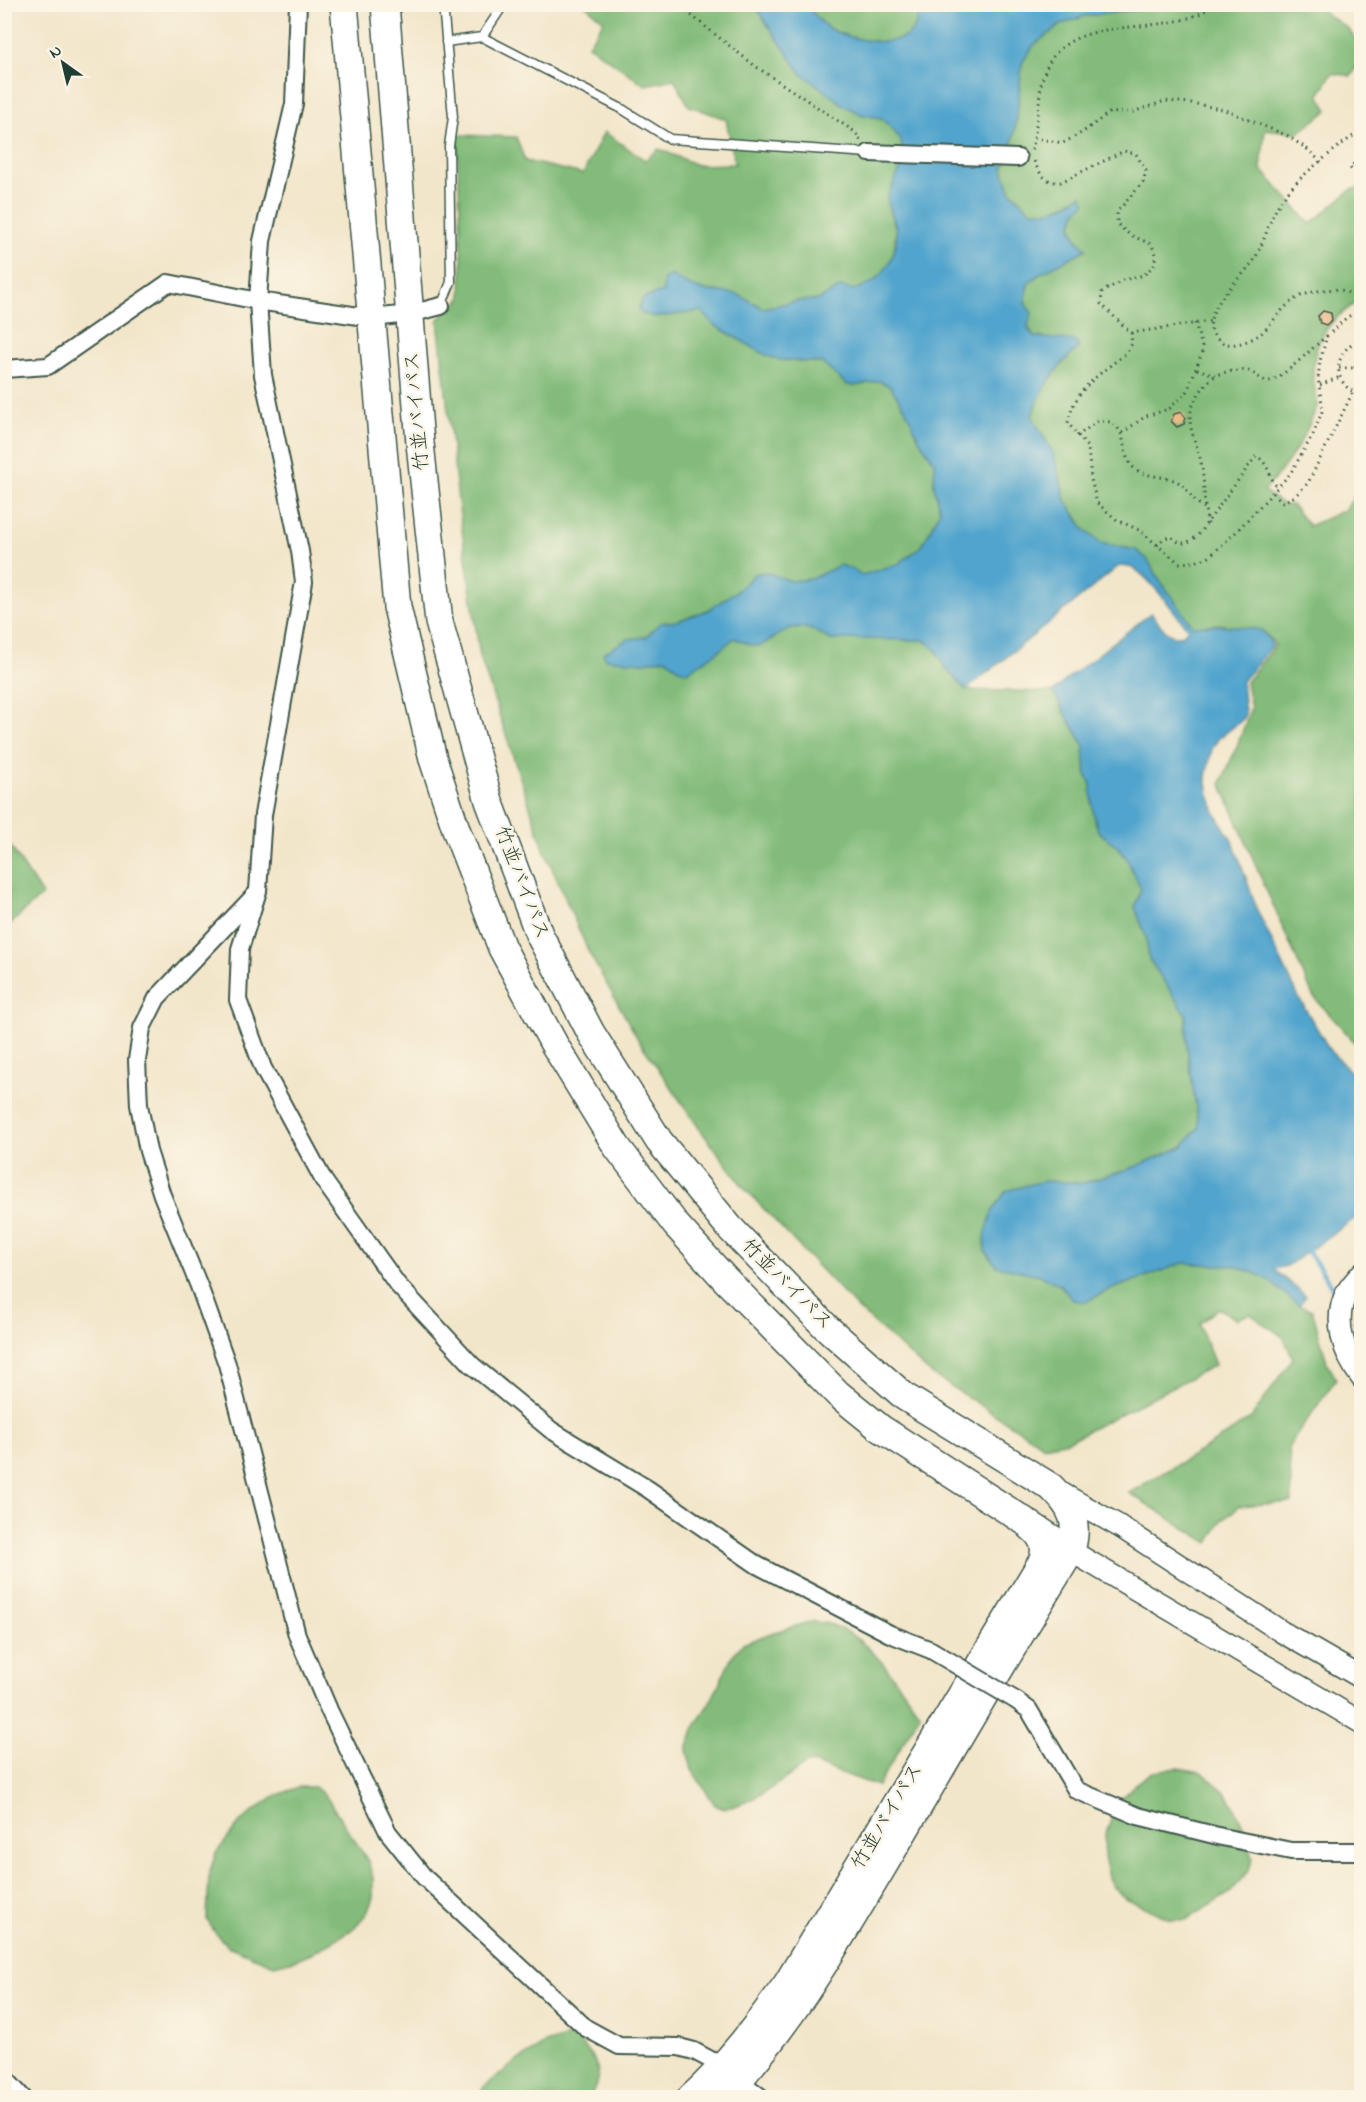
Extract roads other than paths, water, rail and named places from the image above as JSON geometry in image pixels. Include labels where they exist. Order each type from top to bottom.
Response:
[{"type":"highway","name":"竹並バイパス","points":[[344,4],[397,607],[433,759],[457,832],[502,948],[549,1035],[617,1147],[676,1225],[726,1280],[838,1394],[880,1428],[1028,1524],[1038,1533],[1046,1551],[1061,1549]]},
{"type":"highway","name":"竹並バイパス","points":[[385,4],[420,442],[439,622],[489,801],[539,934],[591,1033],[659,1141],[730,1228],[826,1327],[905,1397],[1051,1487],[1064,1499],[1061,1549],[838,1942],[796,2007],[728,2081],[691,2097]]},
{"type":"street","points":[[298,4],[294,104],[262,241],[258,301],[263,375],[300,551],[304,582],[263,815],[258,891],[240,949],[237,1000],[263,1068],[324,1181],[397,1284],[472,1365],[551,1430],[648,1489],[757,1565],[890,1634],[931,1650],[1017,1701],[1029,1710],[1076,1790],[1138,1816],[1257,1844],[1291,1851],[1362,1851]]},
{"type":"street","points":[[869,153],[1018,158]]},
{"type":"street","points":[[4,369],[48,366],[168,283],[258,301],[372,318],[410,315],[441,306]]},
{"type":"street","points":[[258,891],[157,998],[142,1028],[137,1060],[139,1105],[148,1151],[162,1195],[199,1286],[226,1364],[297,1635],[329,1710],[388,1832],[424,1877],[586,2028],[619,2046],[679,2047],[694,2051],[728,2081],[762,2097]]},
{"type":"street","points":[[1362,1273],[1346,1293],[1340,1317],[1343,1346],[1362,1378]]},
{"type":"street","points":[[1051,1487],[1197,1575],[1282,1632],[1362,1678]]},
{"type":"street","points":[[1101,1516],[1092,1516],[1061,1549],[1095,1566],[1362,1723]]},
{"type":"street","points":[[4,2077],[23,2097]]},
{"type":"lane","points":[[441,306],[451,282],[449,146],[453,117],[443,4]]},
{"type":"lane","points":[[482,37],[504,4]]},
{"type":"lane","points":[[446,42],[482,37],[622,109],[670,139],[869,153]]},
{"type":"water","points":[[754,5],[807,5],[830,29],[850,37],[876,42],[901,39],[910,33],[917,22],[918,10],[924,5],[1152,5],[1146,9],[1085,16],[1062,24],[1034,45],[1022,63],[1012,145],[1003,168],[1010,190],[1031,211],[1058,208],[1082,195],[1086,202],[1076,212],[1071,226],[1077,240],[1087,249],[1041,273],[1028,283],[1025,304],[1032,313],[1027,328],[1035,337],[1075,341],[1079,347],[1063,362],[1051,378],[1032,416],[1054,455],[1065,499],[1084,529],[1100,543],[1136,550],[1147,559],[1193,626],[1228,626],[1262,630],[1273,645],[1242,681],[1245,715],[1241,721],[1218,739],[1212,749],[1206,776],[1209,795],[1216,814],[1234,844],[1258,912],[1300,1000],[1331,1052],[1357,1078],[1361,1079],[1361,1214],[1287,1266],[1273,1269],[1306,1296],[1299,1305],[1264,1277],[1235,1266],[1183,1263],[1109,1290],[1085,1302],[1073,1300],[1060,1285],[1040,1275],[997,1266],[985,1251],[985,1236],[992,1212],[1006,1191],[1043,1181],[1084,1183],[1132,1168],[1182,1147],[1199,1127],[1187,1048],[1186,1014],[1149,959],[1146,937],[1135,907],[1141,889],[1127,859],[1117,846],[1098,831],[1093,811],[1091,785],[1086,773],[1084,745],[1053,692],[1151,613],[1172,635],[1183,634],[1188,629],[1139,572],[1133,568],[1119,566],[966,690],[947,670],[936,650],[924,640],[831,640],[802,627],[790,628],[760,646],[734,638],[687,672],[679,669],[666,658],[643,662],[606,659],[603,653],[628,639],[646,637],[660,623],[677,621],[708,610],[737,591],[755,574],[765,572],[791,581],[811,579],[840,565],[862,575],[898,564],[922,546],[940,511],[934,485],[935,463],[919,439],[905,408],[890,386],[879,381],[854,386],[846,384],[822,363],[780,360],[768,356],[714,325],[701,311],[657,317],[642,314],[638,308],[644,298],[663,292],[664,279],[671,275],[702,290],[737,294],[763,308],[798,301],[819,300],[841,287],[855,289],[873,281],[887,267],[892,258],[896,229],[887,198],[904,161],[901,140],[881,118],[863,115],[845,106],[801,73]]},
{"type":"waterway","points":[[1308,1251],[1333,1288]]},
{"type":"waterway","points":[[1355,1321],[1362,1330]]}]
